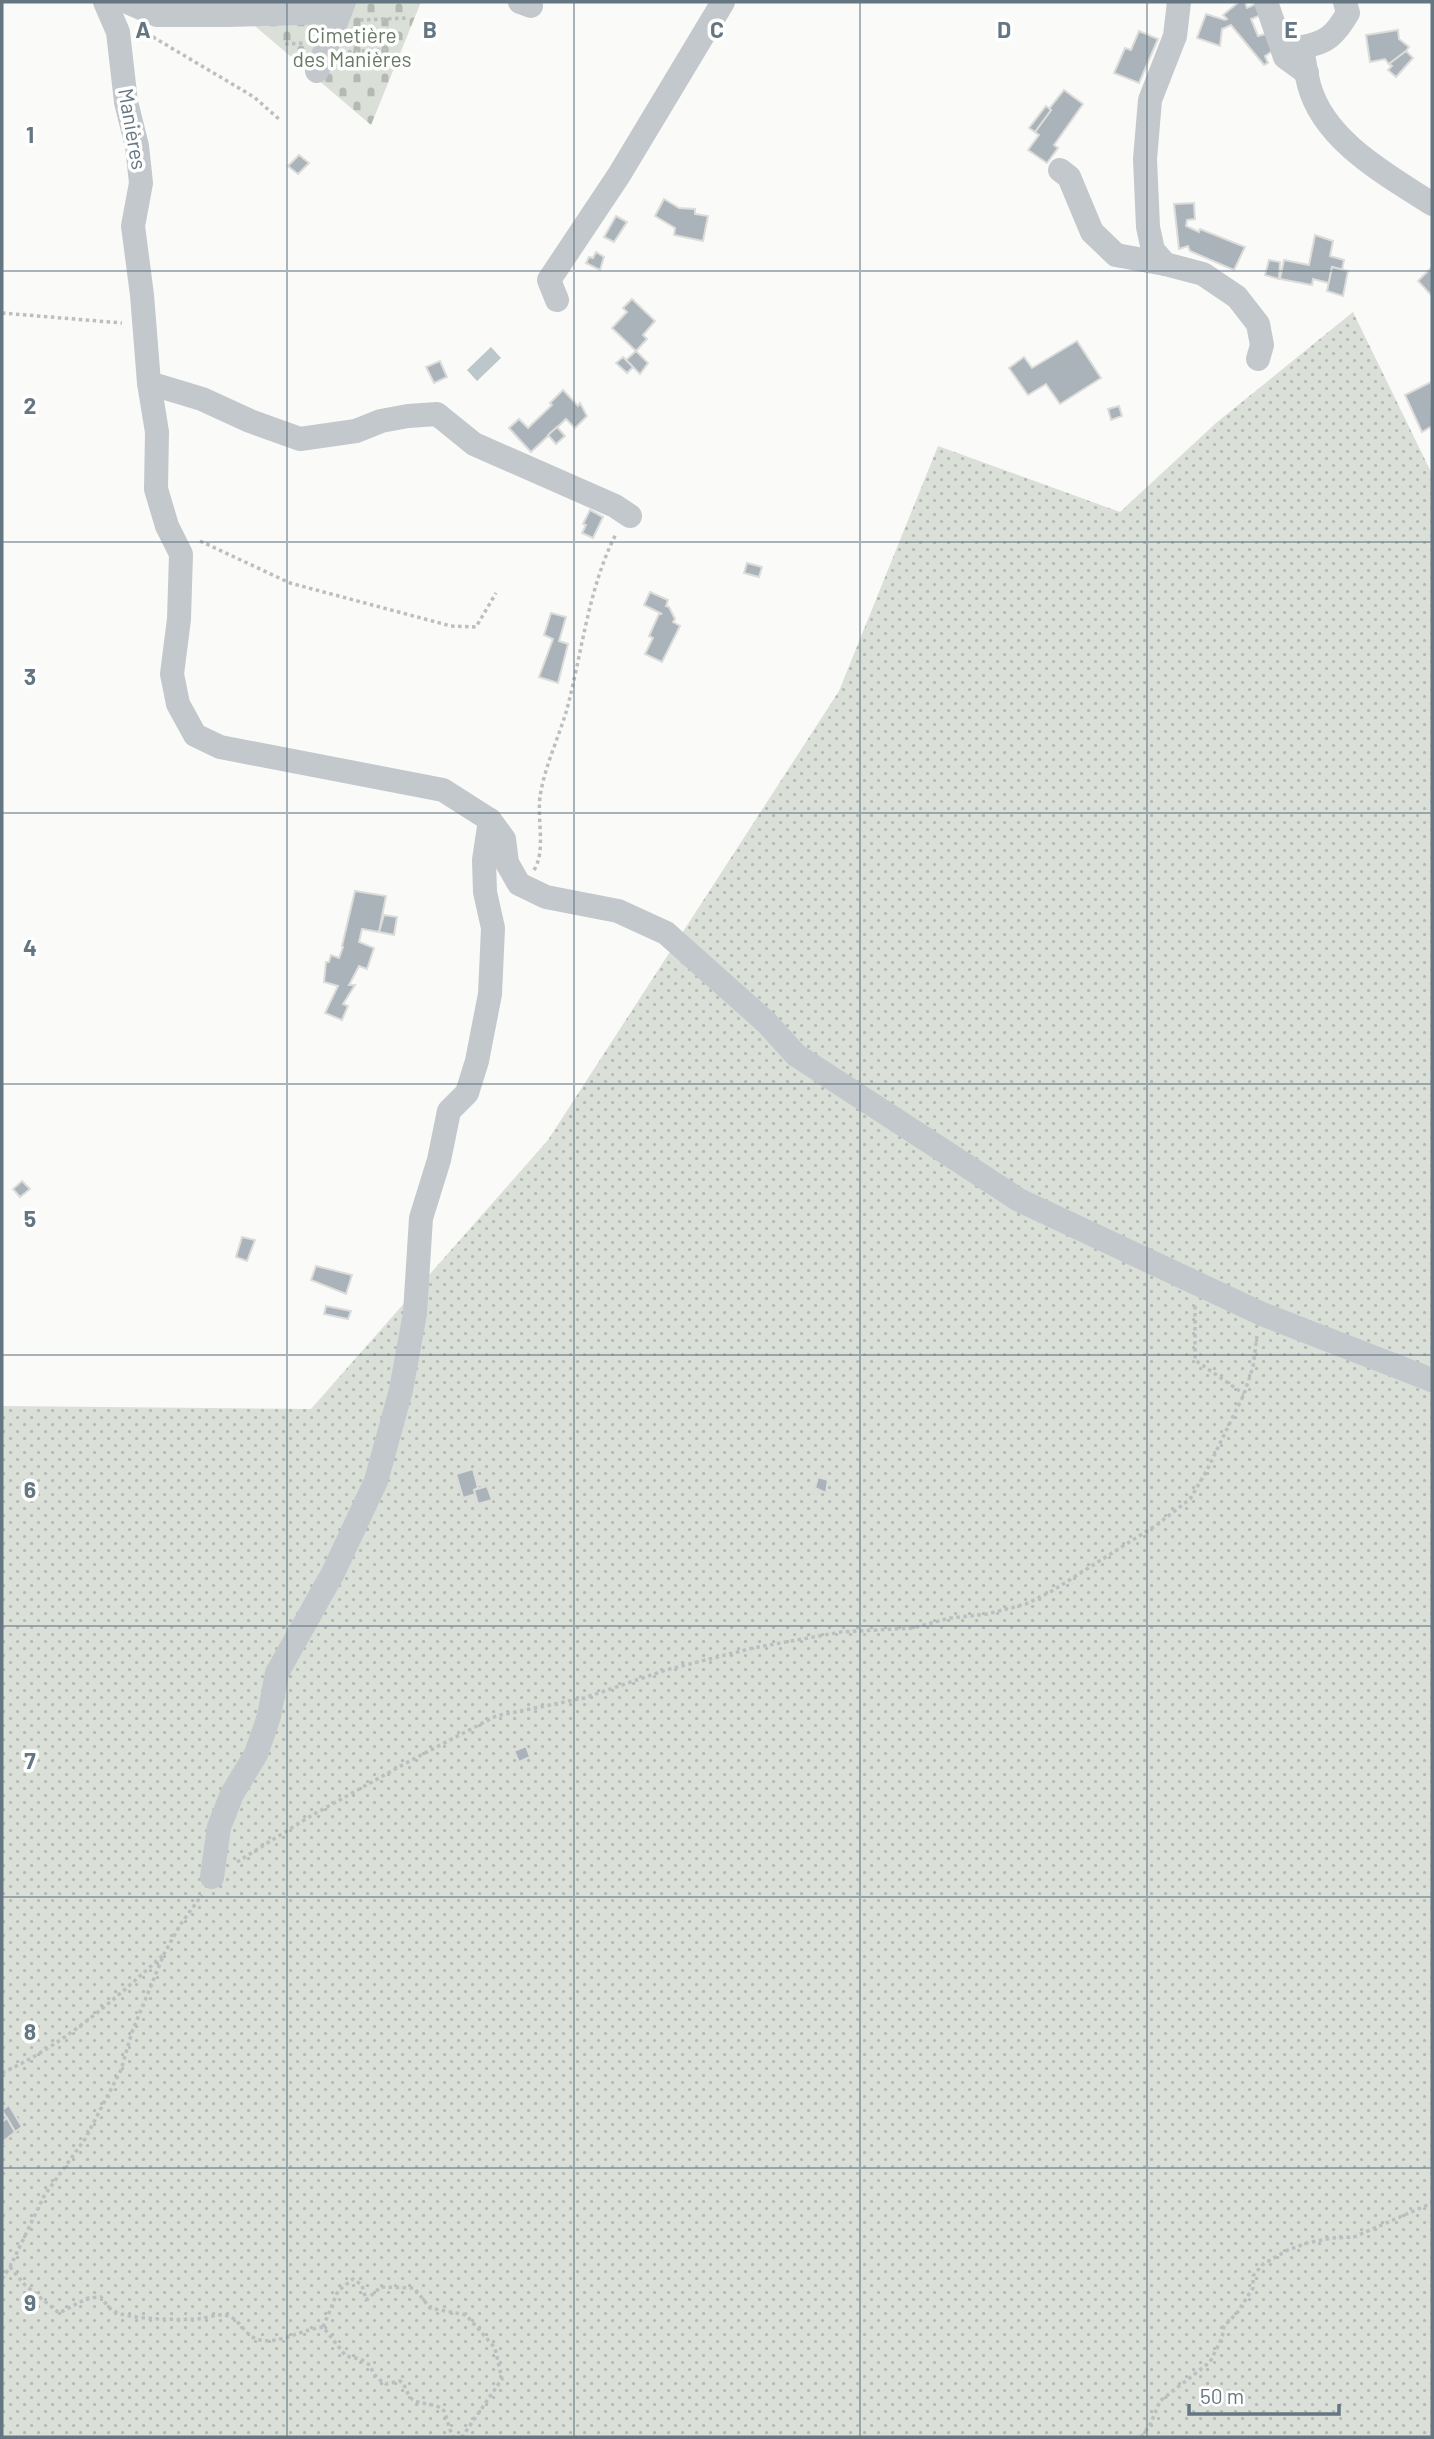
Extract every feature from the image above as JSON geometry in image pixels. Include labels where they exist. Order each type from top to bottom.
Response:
[{"type":"street","name":"Manières","points":[[105,2],[118,32],[126,102],[137,146],[141,183],[133,226],[149,383],[157,432],[156,489],[169,530],[181,554],[172,674],[178,704],[195,734],[220,747],[443,790],[490,820]]},
{"type":"street","points":[[127,2],[157,15],[226,15],[330,38]]},
{"type":"street","points":[[557,300],[550,281],[619,175],[723,2]]},
{"type":"street","points":[[1165,264],[1153,250],[1148,227],[1145,159],[1150,100],[1175,36],[1179,2]]},
{"type":"street","points":[[1266,2],[1285,57],[1307,73]]},
{"type":"street","points":[[1345,2],[1348,13],[1336,33],[1317,45],[1302,47],[1309,87],[1327,121],[1363,160],[1432,204]]},
{"type":"street","points":[[1060,170],[1069,177],[1092,232],[1116,255],[1203,274],[1237,298],[1258,324],[1262,345],[1258,359]]},
{"type":"street","points":[[149,383],[202,399],[250,421],[300,439],[356,431],[381,421],[408,416],[437,414],[474,444],[628,514]]},
{"type":"street","points":[[490,820],[503,839],[508,863],[519,884],[546,897],[618,911],[666,933],[767,1023],[796,1055],[1019,1200],[1262,1314],[1432,1380]]},
{"type":"street","points":[[212,1877],[219,1827],[232,1794],[256,1754],[269,1716],[277,1673],[332,1573],[376,1481],[401,1390],[415,1313],[421,1218],[439,1160],[449,1111],[467,1093],[471,1083],[490,994],[493,928],[485,892],[484,860],[490,820]]},
{"type":"path","points":[[330,38],[407,18]]},
{"type":"path","points":[[118,32],[153,37],[254,97],[280,120]]},
{"type":"path","points":[[330,38],[396,33]]},
{"type":"path","points":[[330,38],[388,49]]},
{"type":"path","points":[[330,38],[384,67]]},
{"type":"path","points":[[2,313],[145,325]]},
{"type":"path","points":[[526,888],[541,859],[540,795],[566,713],[603,559],[628,514]]},
{"type":"path","points":[[169,530],[217,548],[290,583],[451,626],[476,627],[496,593]]},
{"type":"path","points":[[1195,1282],[1195,1360],[1244,1394]]},
{"type":"path","points":[[2,2279],[44,2196],[85,2139],[121,2070],[132,2032],[164,1954],[212,1877],[309,1817],[496,1716],[584,1698],[666,1670],[753,1648],[841,1632],[913,1628],[1026,1604],[1089,1569],[1158,1524],[1190,1499],[1244,1394],[1253,1367],[1262,1314]]},
{"type":"path","points":[[2,2073],[63,2040],[115,1999],[164,1954]]},
{"type":"path","points":[[1141,2437],[1150,2425],[1160,2401],[1210,2362],[1217,2352],[1224,2326],[1237,2313],[1253,2288],[1253,2276],[1262,2265],[1307,2243],[1354,2237],[1432,2203]]},
{"type":"path","points":[[10,2267],[25,2285],[59,2313],[88,2298],[102,2297],[112,2310],[142,2317],[197,2319],[225,2315],[240,2322],[248,2335],[260,2340],[290,2337],[310,2328],[323,2327]]},
{"type":"path","points":[[323,2327],[338,2291],[353,2279],[362,2285],[366,2300],[381,2287],[414,2288],[430,2308],[466,2315],[495,2348],[502,2379],[462,2437]]},
{"type":"path","points":[[323,2327],[346,2356],[370,2365],[379,2380],[386,2384],[400,2381],[415,2402],[442,2409],[446,2425],[453,2437]]},
{"type":"green space","name":"Cimetière des Manières","points":[[158,2],[421,2],[371,125],[235,9]]},
{"type":"green space","points":[[1353,312],[1432,474],[1432,2437],[2,2437],[2,1406],[311,1409],[548,1140],[839,691],[938,446],[1120,512],[1216,423]]},
{"type":"shaded area","points":[[491,347],[501,358],[477,381],[467,370]]},
{"type":"building","points":[[1239,2],[1245,2],[1247,8],[1256,4],[1261,15],[1251,19],[1258,36],[1269,33],[1275,49],[1265,56],[1268,63],[1264,65],[1231,25],[1222,29],[1220,46],[1197,38],[1206,14],[1225,20],[1227,19],[1223,15]]},
{"type":"building","points":[[1398,30],[1399,39],[1409,47],[1406,51],[1389,64],[1385,59],[1370,62],[1366,35]]},
{"type":"building","points":[[1139,31],[1158,39],[1139,83],[1114,73],[1125,48],[1131,50]]},
{"type":"building","points":[[1406,51],[1413,58],[1396,77],[1388,70],[1392,66],[1389,64]]},
{"type":"building","points":[[1064,90],[1083,104],[1054,145],[1058,148],[1047,163],[1028,150],[1039,135],[1035,132]]},
{"type":"building","points":[[1046,106],[1051,110],[1035,132],[1029,128]]},
{"type":"building","points":[[299,155],[309,163],[298,174],[288,166]]},
{"type":"building","points":[[664,199],[679,208],[695,209],[695,214],[708,216],[703,241],[674,235],[675,228],[655,216]]},
{"type":"building","points":[[1194,203],[1195,219],[1187,220],[1186,226],[1245,247],[1234,270],[1190,251],[1188,246],[1179,249],[1174,204]]},
{"type":"building","points":[[616,216],[627,222],[614,242],[604,237]]},
{"type":"building","points":[[1315,235],[1333,241],[1330,256],[1344,260],[1342,270],[1332,267],[1329,283],[1313,279],[1312,285],[1280,279],[1284,260],[1309,265]]},
{"type":"building","points":[[596,252],[604,257],[600,270],[586,263]]},
{"type":"building","points":[[1269,260],[1280,262],[1279,279],[1265,275]]},
{"type":"building","points":[[1332,267],[1348,271],[1343,296],[1327,291]]},
{"type":"building","points":[[1432,267],[1432,296],[1418,281]]},
{"type":"building","points":[[632,299],[655,321],[643,335],[647,339],[636,351],[612,328],[627,312],[623,308]]},
{"type":"building","points":[[1077,341],[1101,378],[1060,404],[1046,384],[1028,395],[1009,368],[1024,357],[1032,368]]},
{"type":"building","points":[[636,351],[648,363],[640,374],[626,360]]},
{"type":"building","points":[[623,357],[633,367],[627,373],[616,363]]},
{"type":"building","points":[[440,361],[447,377],[434,383],[426,367]]},
{"type":"building","points":[[1431,382],[1432,426],[1422,432],[1405,395]]},
{"type":"building","points":[[563,390],[578,406],[580,403],[587,416],[575,428],[566,419],[531,452],[509,428],[519,419],[528,428]]},
{"type":"building","points":[[1119,406],[1122,416],[1111,420],[1108,409]]},
{"type":"building","points":[[557,427],[565,436],[556,444],[548,435]]},
{"type":"building","points":[[590,510],[603,517],[593,538],[582,533]]},
{"type":"building","points":[[747,563],[762,567],[759,577],[744,573]]},
{"type":"building","points":[[650,592],[668,600],[666,606],[675,619],[673,622],[680,626],[662,662],[645,654],[653,638],[649,636],[659,614],[662,614],[644,605]]},
{"type":"building","points":[[551,613],[566,617],[559,641],[568,644],[558,683],[539,677],[553,639],[544,635]]},
{"type":"building","points":[[355,891],[386,896],[379,932],[362,929],[359,942],[374,948],[367,969],[359,966],[349,985],[355,985],[343,1004],[348,1006],[342,1020],[325,1013],[338,986],[324,982],[326,962],[329,962],[331,955],[339,958]]},
{"type":"building","points":[[384,915],[397,917],[394,935],[379,932]]},
{"type":"building","points":[[22,1181],[30,1189],[20,1197],[13,1189]]},
{"type":"building","points":[[242,1237],[255,1240],[247,1261],[236,1257]]},
{"type":"building","points":[[316,1266],[352,1275],[346,1294],[311,1280]]},
{"type":"building","points":[[326,1306],[351,1311],[348,1319],[324,1314]]},
{"type":"building","points":[[473,1469],[478,1488],[474,1490],[476,1494],[463,1498],[456,1474]]},
{"type":"building","points":[[818,1477],[828,1480],[826,1493],[815,1488]]},
{"type":"building","points":[[487,1486],[492,1500],[478,1504],[474,1490]]},
{"type":"building","points":[[526,1746],[530,1757],[519,1762],[514,1751]]},
{"type":"building","points":[[9,2105],[22,2127],[15,2132],[2,2110]]},
{"type":"building","points":[[7,2118],[15,2132],[2,2146],[2,2122]]}]
